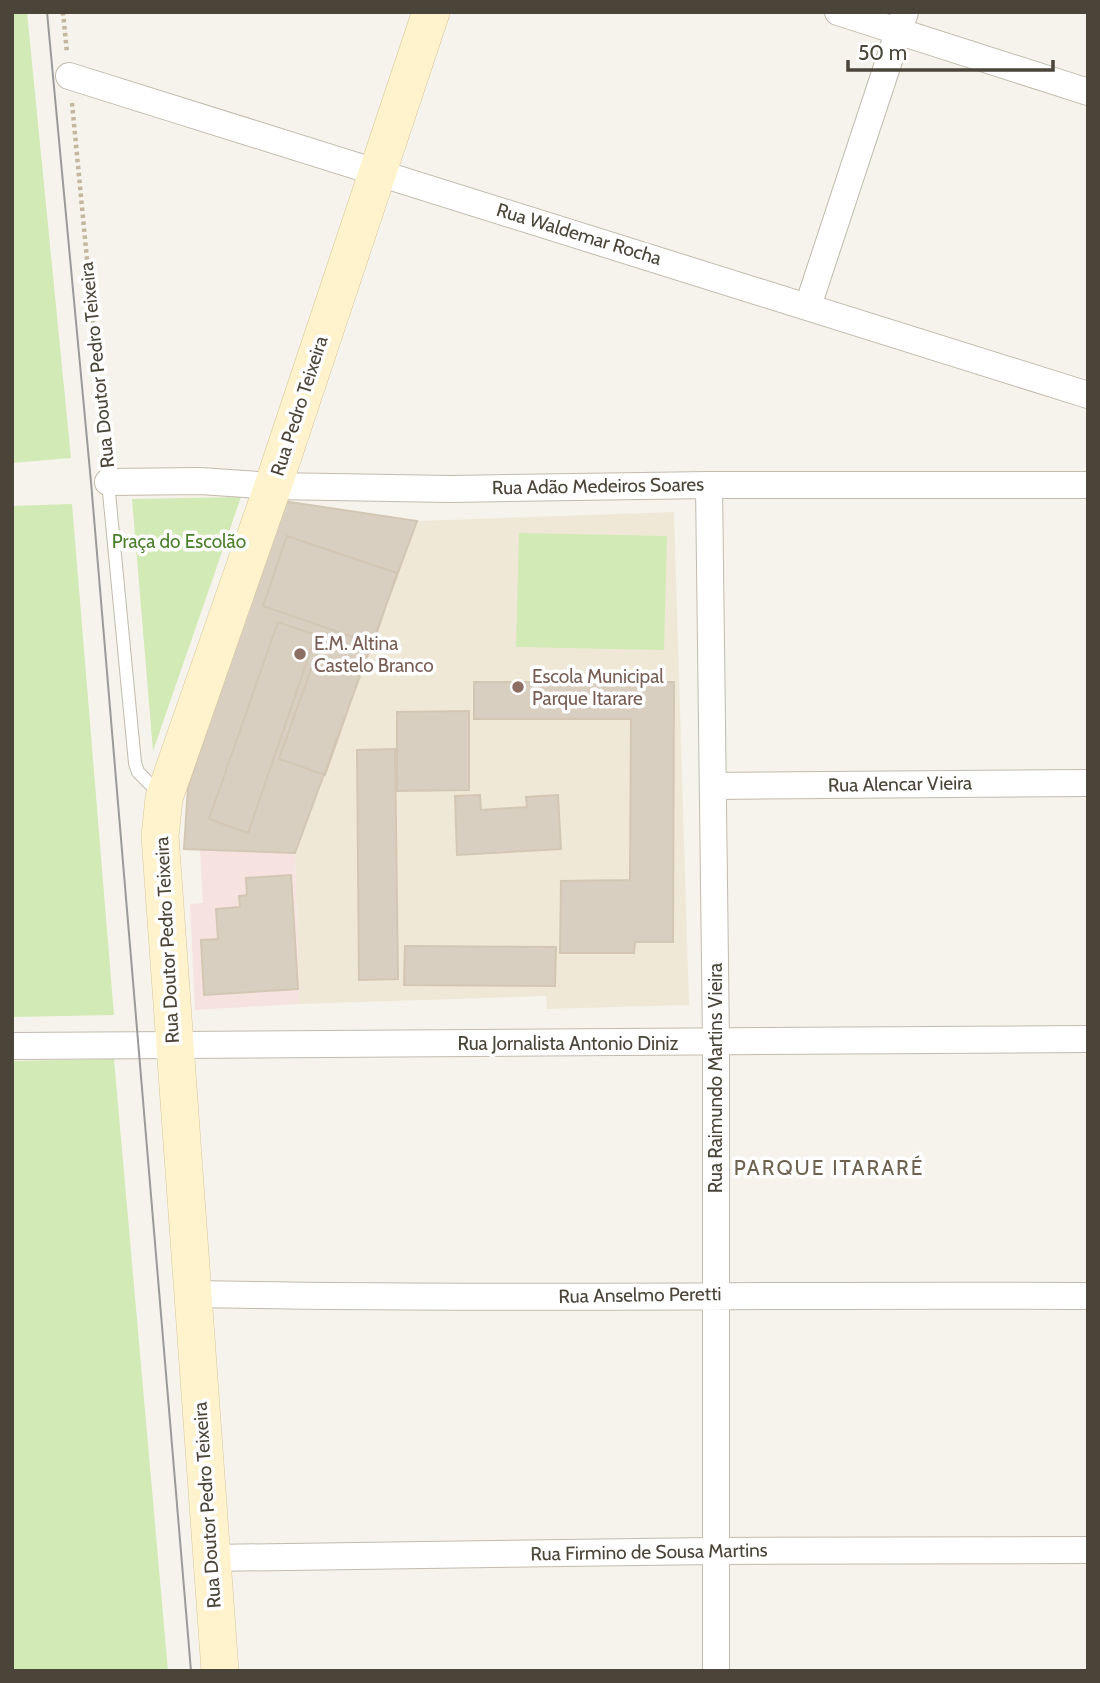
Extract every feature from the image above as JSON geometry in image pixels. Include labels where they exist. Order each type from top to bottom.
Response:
[{"type":"main road","name":"Rua Pedro Teixeira","points":[[164,798],[273,486],[431,12]]},
{"type":"main road","name":"Rua Doutor Pedro Teixeira","points":[[164,798],[160,836],[173,1044],[220,1671]]},
{"type":"street","points":[[838,12],[902,22],[1088,92]]},
{"type":"street","points":[[808,306],[902,22]]},
{"type":"street","name":"Rua Waldemar Rocha","points":[[69,76],[377,170],[1088,395]]},
{"type":"street","name":"Rua Adão Medeiros Soares","points":[[108,482],[200,481],[273,486],[450,489],[709,485],[1088,485]]},
{"type":"street","name":"Rua Raimundo Martins Vieira","points":[[709,485],[716,1043],[713,1550],[716,1671]]},
{"type":"street","name":"Rua Alencar Vieira","points":[[713,786],[1088,783]]},
{"type":"street","name":"Rua Jornalista Antonio Diniz","points":[[12,1045],[1088,1039]]},
{"type":"street","name":"Rua Anselmo Peretti","points":[[192,1294],[435,1297],[714,1294],[1088,1296]]},
{"type":"street","name":"Rua Firmino de Sousa Martins","points":[[211,1558],[713,1550],[1088,1550]]},
{"type":"lane","name":"Rua Doutor Pedro Teixeira","points":[[108,482],[135,763],[138,772],[164,798]]},
{"type":"path","name":"Rua Doutor Pedro Teixeira","points":[[63,12],[108,482]]},
{"type":"shaded area","name":"Escola Municipal Parque Itarare","points":[[674,512],[689,1005],[547,1009],[546,996],[299,1004],[295,853],[417,521]]},
{"type":"shaded area","points":[[200,849],[295,853],[299,1004],[195,1010],[190,904],[203,903]]},
{"type":"green space","points":[[12,12],[27,12],[71,458],[12,463]]},
{"type":"green space","name":"Praça do Escolão","points":[[241,497],[153,751],[132,499]]},
{"type":"green space","points":[[72,504],[114,1015],[12,1017],[12,506]]},
{"type":"green space","points":[[519,533],[667,536],[664,650],[516,647]]},
{"type":"green space","points":[[114,1059],[168,1671],[12,1671],[12,1061]]},
{"type":"building","name":"E.M. Altina Castelo Branco","points":[[283,501],[417,521],[295,853],[184,849],[188,787]]},
{"type":"building","points":[[287,536],[397,573],[373,644],[263,606]]},
{"type":"building","points":[[278,622],[316,635],[248,833],[209,819]]},
{"type":"building","points":[[323,636],[368,652],[325,775],[279,759]]},
{"type":"building","points":[[474,682],[674,682],[673,942],[635,942],[634,953],[560,953],[561,881],[630,880],[631,719],[474,719]]},
{"type":"building","points":[[469,711],[469,790],[397,791],[397,712]]},
{"type":"building","points":[[395,749],[398,979],[359,980],[357,750]]},
{"type":"building","points":[[480,795],[481,810],[527,807],[526,797],[558,795],[561,849],[457,855],[455,796]]},
{"type":"building","points":[[291,875],[298,989],[204,995],[201,940],[218,939],[216,909],[240,907],[239,896],[247,895],[246,878]]},
{"type":"building","points":[[405,946],[556,947],[555,986],[404,985]]},
{"type":"tram line","points":[[47,12],[91,482],[191,1671]]},
{"type":"place","name":"E.M. Altina Castelo Branco","points":[[300,654]]},
{"type":"place","name":"Escola Municipal Parque Itarare","points":[[518,687]]},
{"type":"district","name":"PARQUE ITARARÉ","points":[[829,1167]]}]
